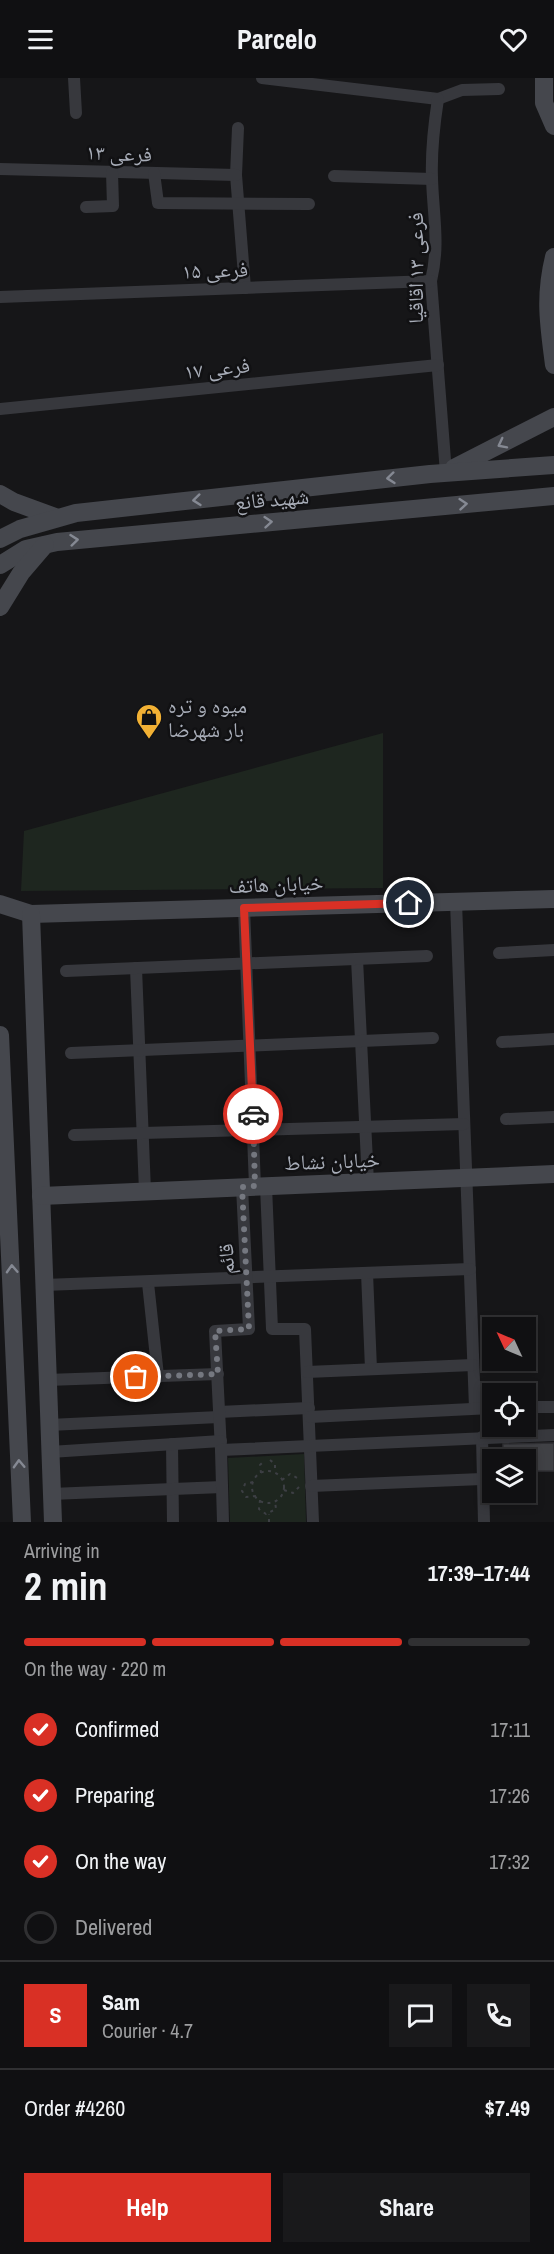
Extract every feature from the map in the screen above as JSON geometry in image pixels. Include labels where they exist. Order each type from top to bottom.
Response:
[{"type":"main road","points":[[544,78],[544,103],[554,126]]},
{"type":"main road","points":[[554,257],[547,284],[546,315],[554,365]]},
{"type":"main road","points":[[446,472],[554,417]]},
{"type":"main road","name":"شهید قانع","points":[[0,539],[20,529],[55,517],[446,472],[554,465]]},
{"type":"main road","points":[[0,494],[14,502],[55,517]]},
{"type":"main road","name":"شهید قانع","points":[[0,564],[26,549],[91,538],[554,496]]},
{"type":"main road","points":[[0,607],[21,573],[45,545]]},
{"type":"main road","name":"خیابان هاتف","points":[[0,904],[31,914],[554,899]]},
{"type":"main road","points":[[31,914],[52,1522]]},
{"type":"main road","points":[[0,1035],[22,1522]]},
{"type":"main road","name":"خیابان نشاط","points":[[41,1196],[554,1174]]},
{"type":"main road","points":[[0,1356],[7,1354],[15,1342]]},
{"type":"main road","points":[[0,1373],[13,1377],[16,1384]]},
{"type":"street","points":[[74,78],[76,113]]},
{"type":"street","points":[[262,78],[438,99],[462,90],[499,89]]},
{"type":"street","name":"فرعی ۱۳ اقاقیا","points":[[438,99],[432,142],[432,179],[437,224],[435,262],[431,281],[446,472]]},
{"type":"street","points":[[237,128],[236,176],[244,288]]},
{"type":"street","name":"فرعی ۱۳","points":[[0,169],[236,176]]},
{"type":"street","points":[[86,207],[113,206],[112,172]]},
{"type":"street","points":[[154,173],[158,203],[309,204]]},
{"type":"street","points":[[334,176],[432,179]]},
{"type":"street","name":"فرعی ۱۵","points":[[0,297],[431,281]]},
{"type":"street","name":"فرعی ۱۷","points":[[0,409],[438,364]]},
{"type":"street","points":[[456,902],[475,1408]]},
{"type":"street","points":[[244,908],[251,1046],[254,1187],[270,1277],[272,1329],[305,1329],[313,1522]]},
{"type":"street","points":[[499,953],[554,950]]},
{"type":"street","points":[[66,971],[427,956]]},
{"type":"street","points":[[357,959],[368,1182]]},
{"type":"street","points":[[136,968],[146,1191]]},
{"type":"street","points":[[71,1053],[362,1039],[433,1038]]},
{"type":"street","points":[[502,1042],[554,1039]]},
{"type":"street","points":[[506,1119],[554,1117]]},
{"type":"street","points":[[75,1136],[464,1124]]},
{"type":"street","name":"قائم","points":[[218,1374],[215,1331],[249,1329],[246,1278],[254,1187]]},
{"type":"street","points":[[44,1285],[148,1283],[470,1269]]},
{"type":"street","points":[[367,1273],[371,1370]]},
{"type":"street","points":[[148,1283],[158,1376]]},
{"type":"street","points":[[307,1372],[473,1365]]},
{"type":"street","points":[[47,1380],[218,1374],[223,1522]]},
{"type":"street","points":[[536,1407],[554,1407]]},
{"type":"street","points":[[49,1425],[219,1415],[482,1408]]},
{"type":"street","points":[[536,1436],[554,1435]]},
{"type":"street","points":[[50,1452],[172,1444],[310,1446],[482,1437],[482,1449]]},
{"type":"street","points":[[172,1444],[173,1522]]},
{"type":"street","points":[[311,1486],[482,1479]]},
{"type":"street","points":[[51,1494],[222,1487]]},
{"type":"street","points":[[483,1503],[484,1522]]},
{"type":"path","points":[[256,1496],[246,1497],[242,1491],[245,1484],[253,1482],[261,1473],[261,1463],[268,1460],[275,1464],[275,1472],[282,1480],[284,1489],[290,1493],[296,1491],[300,1480],[290,1474],[282,1480]]},
{"type":"path","points":[[261,1473],[275,1472]]},
{"type":"path","points":[[253,1482],[256,1496],[260,1500],[275,1500]]},
{"type":"path","points":[[269,1514],[276,1509],[275,1500],[284,1489]]},
{"type":"path","points":[[260,1500],[259,1509],[269,1514]]},
{"type":"path","points":[[269,1514],[269,1522]]},
{"type":"shaded area","points":[[383,733],[383,888],[21,891],[24,831]]},
{"type":"shaded area","points":[[304,1454],[306,1522],[230,1522],[228,1458]]},
{"type":"building","points":[[554,1443],[554,1471],[536,1471],[536,1449],[503,1449],[503,1444]]},
{"type":"way so far","points":[[136,1377],[218,1374],[215,1331],[249,1329],[242,1187],[255,1186],[253,1114]]},
{"type":"place","name":"میوه و تره بار شهرضا","points":[[149,740]]},
{"type":"route","points":[[253,1114],[244,908],[409,903]]}]
